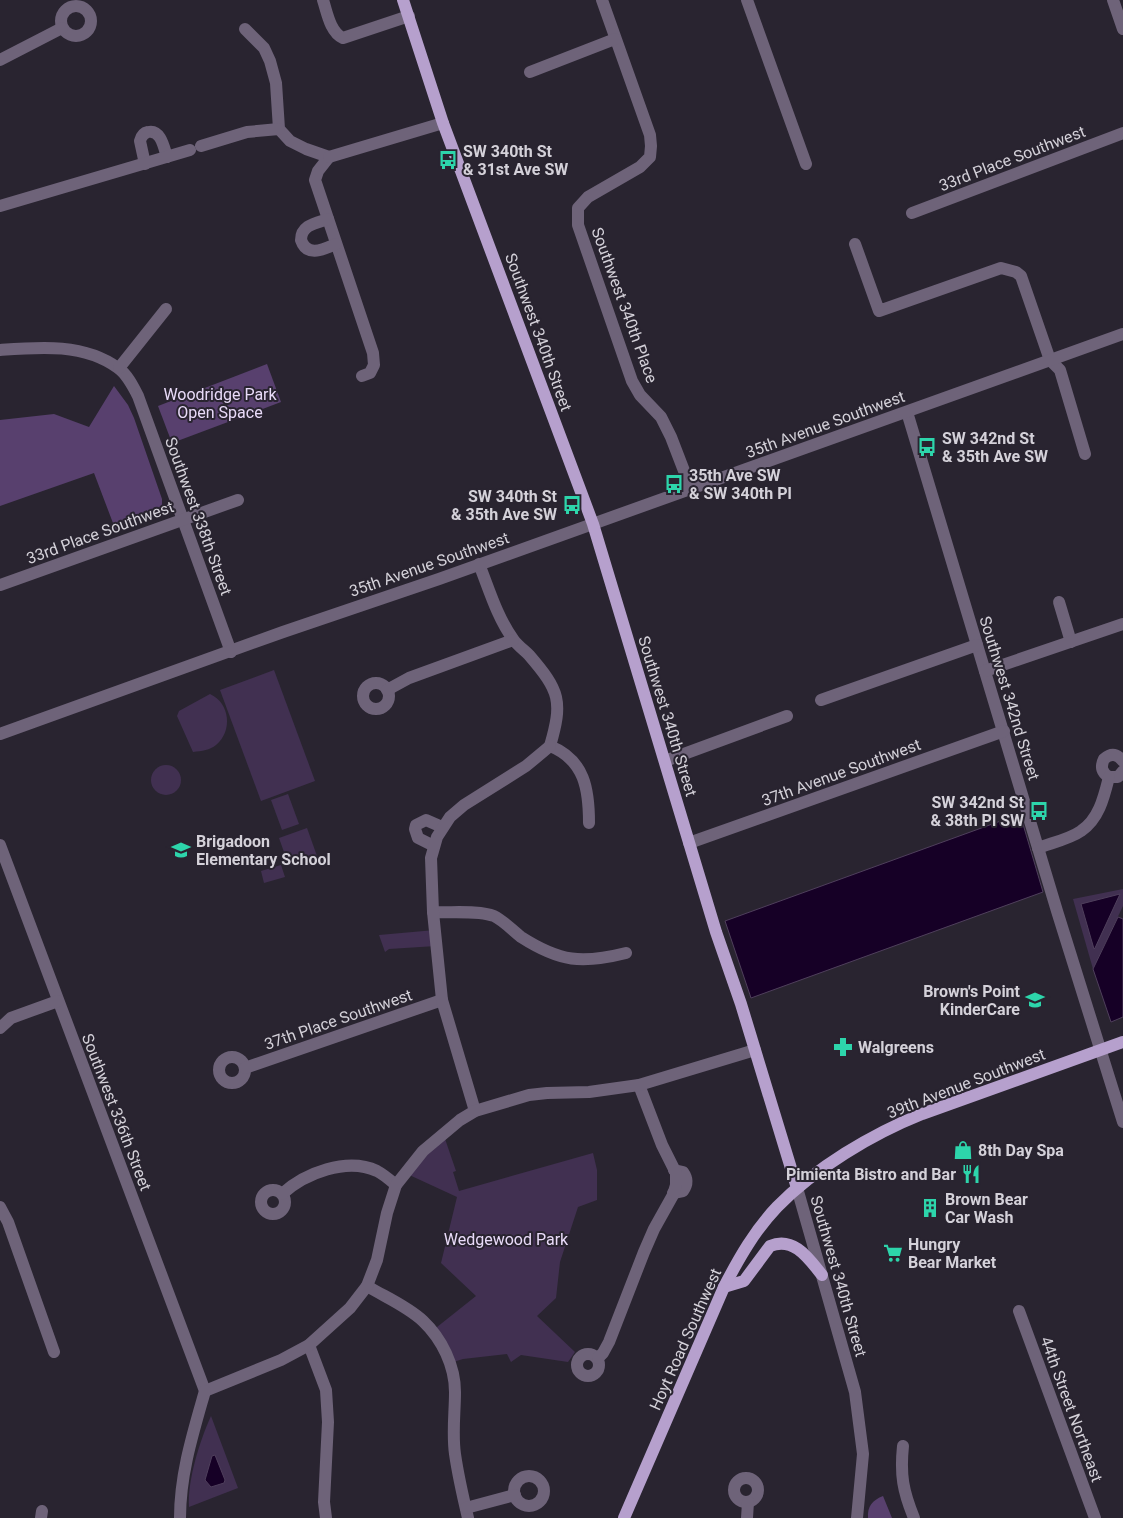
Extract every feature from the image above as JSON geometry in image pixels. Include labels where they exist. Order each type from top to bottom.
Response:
[{"type":"main road","name":"Southwest 340th Street","points":[[403,0],[443,123],[593,524],[689,843],[797,1188]]},
{"type":"main road","name":"39th Avenue Southwest","points":[[797,1188],[849,1151],[906,1121],[1123,1042]]},
{"type":"main road","name":"Hoyt Road Southwest","points":[[624,1518],[736,1263],[752,1237],[776,1208],[797,1188]]},
{"type":"main road","points":[[724,1287],[744,1281],[770,1246],[776,1243],[797,1247],[822,1275]]},
{"type":"street","points":[[323,0],[334,30],[343,38],[409,16]]},
{"type":"street","points":[[530,72],[616,40],[602,0]]},
{"type":"street","points":[[747,0],[806,164]]},
{"type":"street","points":[[1113,0],[1123,29]]},
{"type":"street","points":[[0,60],[62,28]]},
{"type":"street","points":[[245,29],[264,48],[270,61],[276,82],[279,129],[290,141],[329,157]]},
{"type":"street","name":"Southwest 340th Place","points":[[616,40],[650,135],[652,146],[650,157],[640,167],[588,197],[578,208],[578,225],[632,381],[640,395],[661,417],[671,437],[691,489]]},
{"type":"street","points":[[362,376],[370,373],[374,366],[373,353],[315,180],[318,171],[329,157],[443,123]]},
{"type":"street","points":[[0,206],[247,132],[279,129]]},
{"type":"street","points":[[145,164],[140,141],[144,134],[148,132],[159,136],[167,157]]},
{"type":"street","name":"33rd Place Southwest","points":[[912,213],[1123,133]]},
{"type":"street","points":[[328,219],[306,228],[302,232],[301,240],[305,248],[314,252],[336,244]]},
{"type":"street","points":[[855,244],[879,311],[992,270],[1009,269],[1021,276],[1050,360],[1060,370],[1085,454]]},
{"type":"street","points":[[0,350],[40,347],[74,350],[100,358],[119,368],[166,309]]},
{"type":"street","name":"35th Avenue Southwest","points":[[0,734],[1123,334]]},
{"type":"street","name":"Southwest 338th Street","points":[[119,368],[130,381],[138,396],[231,652]]},
{"type":"street","name":"Southwest 342nd Street","points":[[907,412],[1038,848],[1123,1122]]},
{"type":"street","name":"33rd Place Southwest","points":[[0,585],[238,500]]},
{"type":"street","points":[[475,1111],[442,1000],[433,912],[431,858],[437,837],[450,816],[526,766],[550,746],[558,719],[557,700],[551,681],[513,640],[493,600],[479,564]]},
{"type":"street","points":[[1059,602],[1071,642]]},
{"type":"street","points":[[985,671],[1123,624]]},
{"type":"street","points":[[387,690],[409,678],[513,640]]},
{"type":"street","points":[[821,700],[977,645]]},
{"type":"street","points":[[665,761],[787,716]]},
{"type":"street","name":"37th Avenue Southwest","points":[[689,843],[1004,732]]},
{"type":"street","points":[[550,746],[571,757],[582,776],[589,798],[589,823]]},
{"type":"street","points":[[1123,761],[1112,755],[1104,759],[1102,767],[1103,772],[1109,777],[1118,777],[1123,772]]},
{"type":"street","points":[[1038,848],[1080,832],[1088,825],[1100,808],[1109,777]]},
{"type":"street","points":[[426,820],[437,837],[418,838],[415,833],[415,827],[421,821],[426,820]]},
{"type":"street","name":"Southwest 336th Street","points":[[0,845],[6,876],[58,1001],[205,1390]]},
{"type":"street","points":[[433,912],[494,916],[531,943],[557,956],[582,961],[603,959],[626,953]]},
{"type":"street","name":"37th Place Southwest","points":[[245,1068],[442,1000]]},
{"type":"street","points":[[0,1028],[12,1018],[58,1001]]},
{"type":"street","points":[[180,1518],[180,1499],[185,1461],[205,1390],[281,1360],[309,1345],[350,1308],[367,1286],[377,1260],[387,1213],[396,1185],[414,1160],[432,1142],[475,1111],[529,1095],[589,1092],[639,1085],[755,1050]]},
{"type":"street","points":[[598,1358],[608,1346],[644,1252],[673,1193],[676,1173],[662,1145],[639,1085]]},
{"type":"street","points":[[282,1194],[290,1187],[314,1175],[337,1167],[347,1166],[377,1171],[396,1185]]},
{"type":"street","name":"Southwest 340th Street","points":[[797,1188],[855,1392],[863,1454],[857,1518]]},
{"type":"street","points":[[0,1208],[8,1222],[54,1352]]},
{"type":"street","points":[[367,1286],[418,1316],[436,1336],[445,1351],[450,1363],[455,1390],[453,1421],[455,1454],[467,1513],[515,1495]]},
{"type":"street","name":"44th Street Northeast","points":[[1019,1311],[1096,1518]]},
{"type":"street","points":[[309,1345],[326,1390],[328,1422],[324,1502],[326,1518]]},
{"type":"street","points":[[904,1446],[901,1470],[903,1486],[914,1518]]},
{"type":"street","points":[[747,1518],[748,1502]]},
{"type":"green space","name":"Woodridge Park Open Space","points":[[267,364],[281,402],[172,443],[158,406]]},
{"type":"green space","name":"Woodridge Park Open Space","points":[[114,386],[128,405],[134,418],[162,499],[162,510],[155,516],[116,531],[94,473],[0,506],[0,420],[54,414],[89,427]]},
{"type":"green space","points":[[274,670],[315,781],[261,801],[220,690]]},
{"type":"green space","points":[[210,694],[217,698],[225,710],[227,725],[225,732],[214,747],[193,752],[177,716],[179,711]]},
{"type":"green space","points":[[166,765],[172,766],[180,774],[180,786],[172,794],[166,795],[160,794],[152,786],[151,780],[152,774],[160,766]]},
{"type":"green space","points":[[288,794],[299,824],[282,830],[271,800]]},
{"type":"green space","points":[[307,828],[317,856],[289,866],[279,838]]},
{"type":"green space","points":[[281,865],[285,877],[264,883],[261,871]]},
{"type":"green space","points":[[1123,889],[1123,906],[1093,969],[1073,899]]},
{"type":"green space","points":[[435,930],[436,946],[389,949],[385,952],[379,935]]},
{"type":"green space","name":"Wedgewood Park","points":[[443,1133],[456,1171],[453,1172],[459,1191],[593,1153],[597,1170],[597,1200],[578,1207],[560,1262],[556,1298],[537,1316],[575,1352],[568,1362],[521,1355],[511,1362],[507,1354],[463,1359],[450,1363],[432,1331],[476,1296],[441,1263],[457,1197],[405,1173]]},
{"type":"green space","points":[[211,1416],[238,1488],[189,1507],[190,1485],[195,1461]]},
{"type":"green space","points":[[883,1496],[892,1518],[868,1518],[871,1504]]},
{"type":"shaded area","points":[[1020,814],[1043,892],[751,998],[725,921]]},
{"type":"shaded area","points":[[1120,894],[1095,948],[1094,949],[1081,904]]},
{"type":"shaded area","points":[[1118,917],[1123,919],[1123,1017],[1111,1022],[1093,969]]},
{"type":"shaded area","points":[[215,1455],[225,1480],[224,1483],[211,1487],[205,1480],[212,1456]]},
{"type":"place","name":"SW 340th St & 31st Ave SW","points":[[448,160]]},
{"type":"place","name":"SW 342nd St & 35th Ave SW","points":[[927,447]]},
{"type":"place","name":"35th Ave SW & SW 340th Pl","points":[[674,484]]},
{"type":"place","name":"SW 340th St & 35th Ave SW","points":[[572,505]]},
{"type":"place","name":"SW 342nd St & 38th Pl SW","points":[[1039,811]]},
{"type":"place","name":"Brigadoon Elementary School","points":[[181,850]]},
{"type":"place","name":"Brown's Point KinderCare","points":[[1035,1000]]},
{"type":"place","name":"Walgreens","points":[[843,1047]]},
{"type":"place","name":"8th Day Spa","points":[[963,1150]]},
{"type":"place","name":"Pimienta Bistro and Bar","points":[[971,1174]]},
{"type":"place","name":"Brown Bear Car Wash","points":[[930,1208]]},
{"type":"place","name":"Hungry Bear Market","points":[[893,1253]]}]
